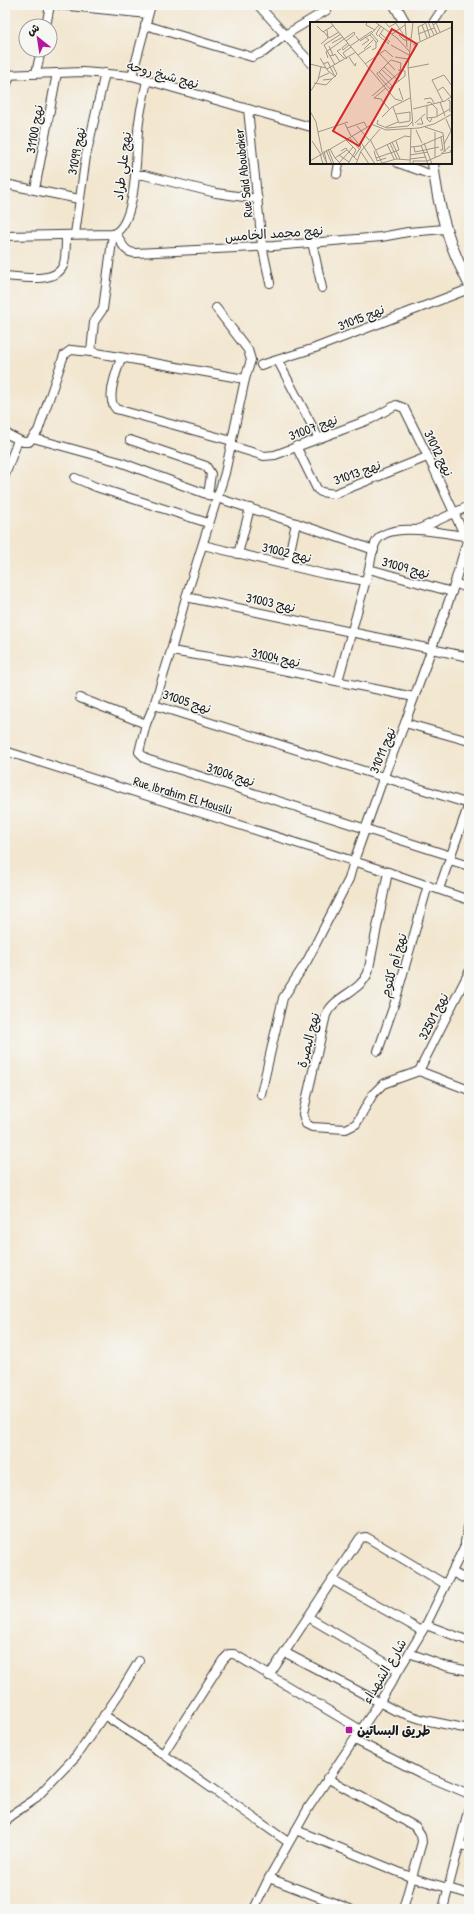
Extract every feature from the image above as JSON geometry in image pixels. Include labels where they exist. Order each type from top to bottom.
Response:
[{"type":"main road","points":[[395,5],[404,22]]},
{"type":"main road","points":[[433,164],[445,229],[455,258],[469,284]]},
{"type":"street","points":[[48,18],[50,5]]},
{"type":"street","points":[[60,5],[148,14]]},
{"type":"street","points":[[132,76],[151,5]]},
{"type":"street","points":[[258,5],[310,62]]},
{"type":"street","points":[[145,25],[252,57],[264,52],[285,35],[327,10],[329,5]]},
{"type":"street","points":[[434,22],[445,5]]},
{"type":"street","points":[[36,73],[39,58]]},
{"type":"street","name":"نهج شيخ روحه","points":[[8,75],[57,72],[105,73],[132,76],[310,127]]},
{"type":"street","name":"نهج 31100","points":[[35,189],[57,72]]},
{"type":"street","name":"نهج 31099","points":[[75,234],[86,156],[105,73]]},
{"type":"street","points":[[5,90],[8,75]]},
{"type":"street","name":"نهج علي طراد","points":[[115,233],[122,229],[127,218],[136,175],[138,131],[146,80]]},
{"type":"street","name":"Rue Said Aboubaker","points":[[248,109],[262,245],[270,283]]},
{"type":"street","points":[[337,174],[339,164]]},
{"type":"street","points":[[401,164],[435,176]]},
{"type":"street","points":[[136,175],[144,175],[233,196],[258,199]]},
{"type":"street","points":[[5,184],[79,199]]},
{"type":"street","name":"نهج محمد الخامس","points":[[115,233],[129,253],[201,251],[262,245],[381,237],[408,232],[445,229]]},
{"type":"street","points":[[5,236],[115,233],[103,309],[94,322],[91,352]]},
{"type":"street","points":[[5,276],[45,278],[59,271],[64,266],[66,235]]},
{"type":"street","points":[[312,242],[322,288]]},
{"type":"street","name":"نهج 31015","points":[[261,365],[278,361],[469,289]]},
{"type":"street","points":[[186,597],[217,498],[232,444],[245,379],[252,360],[248,350],[216,308]]},
{"type":"street","points":[[5,433],[18,440],[29,442],[33,438],[38,431],[64,355],[71,350],[91,352],[245,379]]},
{"type":"street","name":"نهج 31007","points":[[121,358],[110,398],[112,406],[116,409],[232,444],[264,456],[275,455],[318,437],[371,419],[396,405],[400,405]]},
{"type":"street","points":[[278,361],[318,437]]},
{"type":"street","name":"نهج 31012","points":[[400,405],[404,408],[455,512],[467,540]]},
{"type":"street","points":[[33,438],[120,462],[217,498],[374,550]]},
{"type":"street","points":[[5,475],[18,440]]},
{"type":"street","points":[[130,440],[206,466],[211,474],[208,494]]},
{"type":"street","name":"نهج 31013","points":[[296,446],[317,489],[326,494],[334,494],[362,485],[427,457]]},
{"type":"street","points":[[74,478],[208,523]]},
{"type":"street","points":[[419,530],[469,506]]},
{"type":"street","points":[[238,554],[250,508]]},
{"type":"street","points":[[287,565],[296,523]]},
{"type":"street","points":[[419,530],[467,540],[455,583],[432,648]]},
{"type":"street","name":"نهج 31009","points":[[419,530],[387,533],[375,542],[369,569],[452,592]]},
{"type":"street","name":"نهج 31002","points":[[203,545],[287,565],[366,581]]},
{"type":"street","points":[[338,681],[350,631],[369,569]]},
{"type":"street","points":[[455,583],[469,589]]},
{"type":"street","name":"نهج 31003","points":[[186,597],[469,657]]},
{"type":"street","name":"نهج 31005","points":[[186,597],[154,705],[384,776],[469,804]]},
{"type":"street","name":"نهج 31011","points":[[261,1094],[283,998],[291,984],[301,973],[340,901],[384,776],[432,648]]},
{"type":"street","name":"نهج 31004","points":[[171,651],[202,655],[414,697]]},
{"type":"street","points":[[80,698],[146,724]]},
{"type":"street","name":"نهج 31006","points":[[154,705],[146,724],[139,750],[140,754],[146,759],[366,828]]},
{"type":"street","points":[[405,723],[469,740]]},
{"type":"street","name":"Rue Ibrahim El Mousili","points":[[5,751],[354,861],[469,900]]},
{"type":"street","points":[[439,889],[469,804]]},
{"type":"street","points":[[366,828],[451,858],[469,866]]},
{"type":"street","name":"نهج البصرة","points":[[388,872],[368,973],[362,982],[333,1004],[326,1014],[304,1114],[306,1124],[312,1127],[346,1129],[356,1124],[372,1094],[383,1084],[419,1071]]},
{"type":"street","name":"نهج أم كلثوم","points":[[378,1051],[395,1002],[428,885]]},
{"type":"street","name":"نهج 32501","points":[[419,1071],[469,972]]},
{"type":"street","points":[[419,1071],[469,1090]]},
{"type":"street","points":[[464,1545],[469,1523]]},
{"type":"street","points":[[269,1676],[286,1653],[360,1538],[366,1537],[445,1584]]},
{"type":"street","points":[[464,1545],[469,1537]]},
{"type":"street","name":"شارع الشهداء","points":[[254,1909],[288,1842],[328,1778],[379,1703],[424,1628],[464,1545]]},
{"type":"street","points":[[452,1572],[469,1581]]},
{"type":"street","points":[[332,1580],[424,1628],[469,1641]]},
{"type":"street","points":[[308,1617],[398,1670]]},
{"type":"street","points":[[286,1653],[379,1703],[424,1720],[469,1729]]},
{"type":"street","points":[[409,1653],[445,1666],[469,1672]]},
{"type":"street","points":[[163,1754],[223,1660],[229,1654],[234,1654],[361,1730]]},
{"type":"street","points":[[5,1823],[10,1816],[34,1800],[57,1778],[76,1756],[139,1661]]},
{"type":"street","points":[[104,1715],[163,1754],[288,1842]]},
{"type":"street","points":[[355,1740],[422,1774],[469,1794]]},
{"type":"street","points":[[328,1778],[416,1827],[421,1835],[422,1842],[403,1909]]},
{"type":"street","points":[[443,1909],[449,1888],[465,1846],[469,1807]]},
{"type":"street","points":[[296,1830],[413,1878],[469,1894]]},
{"type":"street","points":[[269,1878],[350,1909]]},
{"type":"place","name":"طريق البساتين","points":[[349,1730]]}]
